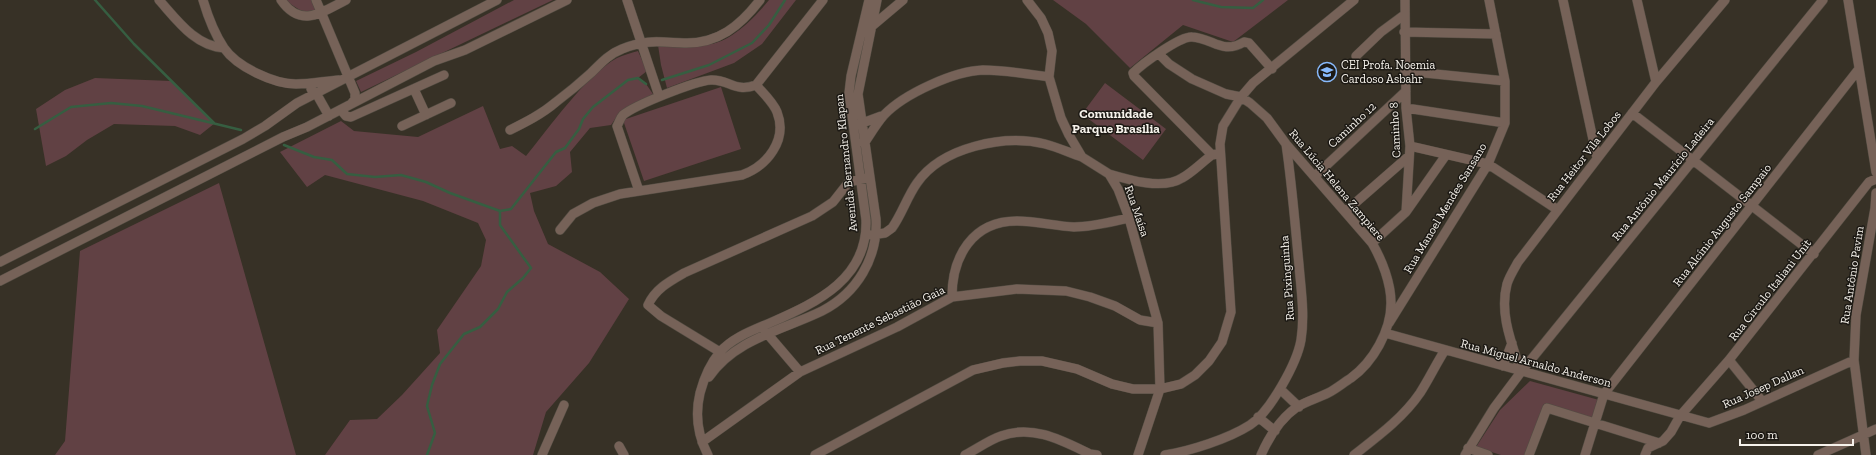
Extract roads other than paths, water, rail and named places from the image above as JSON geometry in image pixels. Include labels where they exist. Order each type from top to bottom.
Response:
[{"type":"street","points":[[159,0],[186,30],[200,41],[224,48]]},
{"type":"street","points":[[203,0],[210,20],[224,48],[238,61],[262,75],[280,82],[297,84],[310,88],[316,93],[329,116]]},
{"type":"street","points":[[281,0],[286,8],[295,14],[304,17],[313,16],[346,0]]},
{"type":"street","points":[[316,0],[345,79],[355,93],[355,99],[351,104]]},
{"type":"street","points":[[0,262],[243,139],[265,126],[297,103],[345,79],[418,39],[497,0]]},
{"type":"street","points":[[0,281],[283,137],[341,110],[434,61],[465,50],[567,0]]},
{"type":"street","points":[[627,0],[659,96]]},
{"type":"street","points":[[510,130],[539,115],[555,104],[605,58],[621,49],[641,42],[651,41],[685,43],[702,42],[719,36],[733,28],[746,17],[760,0]]},
{"type":"street","points":[[639,191],[617,126],[622,116],[659,96],[712,80],[746,89],[756,86],[823,0]]},
{"type":"street","name":"Avenida Bernandro Klapan","points":[[867,26],[869,0]]},
{"type":"street","name":"Avenida Bernandro Klapan","points":[[702,388],[715,370],[742,346],[823,310],[848,292],[857,282],[870,261],[876,235],[876,219],[866,179],[857,125],[849,93],[852,76],[867,26],[877,0]]},
{"type":"street","points":[[867,26],[903,0]]},
{"type":"street","name":"Rua Maísa","points":[[1027,0],[1041,18],[1048,33],[1052,51],[1049,77],[1061,118],[1082,157],[1109,174],[1118,189],[1129,218],[1158,323],[1160,389],[1138,455]]},
{"type":"street","points":[[815,455],[973,370],[1003,363],[1020,360],[1042,361],[1078,369],[1112,384],[1133,389],[1160,389],[1182,384],[1195,375],[1209,361],[1222,342],[1231,312],[1216,154],[1223,126],[1241,97],[1253,83],[1272,69],[1354,0]]},
{"type":"street","name":"Caminho 8","points":[[1405,0],[1404,32],[1406,108],[1410,151],[1406,212]]},
{"type":"street","name":"Rua Manoel Mendes Sansano","points":[[1386,330],[1488,164],[1505,123],[1505,81],[1489,0]]},
{"type":"street","points":[[1563,0],[1597,158]]},
{"type":"street","points":[[1637,0],[1656,82]]},
{"type":"street","name":"Rua Heitor Vila Lobos","points":[[1521,372],[1507,326],[1504,305],[1507,283],[1518,262],[1717,4],[1725,0]]},
{"type":"street","name":"Rua Antônio Maurício Ladeira","points":[[1466,453],[1494,408],[1521,372],[1823,0]]},
{"type":"street","points":[[1848,0],[1858,70],[1876,172]]},
{"type":"street","points":[[1356,56],[1381,32],[1404,15]]},
{"type":"street","points":[[1404,32],[1496,34]]},
{"type":"street","points":[[1216,154],[1134,76],[1133,73],[1171,44],[1184,37],[1192,36],[1229,48],[1246,42],[1255,49],[1272,69]]},
{"type":"street","points":[[1159,54],[1174,68],[1192,79],[1226,94],[1241,97]]},
{"type":"street","points":[[860,143],[884,115],[896,104],[917,91],[962,74],[981,70],[1003,71],[1049,77]]},
{"type":"street","name":"Rua Alcínio Augusto Sampaio","points":[[1604,394],[1858,70]]},
{"type":"street","points":[[1405,71],[1505,81]]},
{"type":"street","points":[[341,110],[346,116],[351,117],[414,90],[444,75]]},
{"type":"street","points":[[297,84],[345,79]]},
{"type":"street","points":[[560,230],[573,214],[593,203],[620,194],[742,175],[755,170],[767,161],[777,141],[780,123],[777,111],[756,86]]},
{"type":"street","points":[[414,90],[426,115]]},
{"type":"street","name":"Caminho 12","points":[[1315,176],[1406,91]]},
{"type":"street","name":"Rua Lúcia Helena Zampiere","points":[[1241,97],[1267,118],[1286,144],[1346,211],[1372,243],[1381,257],[1388,281],[1391,303],[1386,330],[1369,361],[1352,377],[1329,393],[1299,406],[1284,419],[1261,455]]},
{"type":"street","points":[[402,126],[451,102]]},
{"type":"street","points":[[1406,108],[1505,123]]},
{"type":"street","points":[[1632,113],[1814,254]]},
{"type":"street","points":[[857,125],[884,115]]},
{"type":"street","points":[[866,234],[876,235],[885,233],[892,228],[918,182],[938,162],[955,153],[1007,140],[1045,144],[1082,157]]},
{"type":"street","name":"Rua Pixinguinha","points":[[1165,455],[1179,453],[1215,441],[1251,424],[1280,389],[1287,377],[1301,342],[1303,319],[1293,192],[1286,144]]},
{"type":"street","points":[[1346,211],[1410,151],[1446,155],[1488,164],[1558,210]]},
{"type":"street","points":[[1109,174],[1137,182],[1175,182],[1183,178],[1216,154]]},
{"type":"street","points":[[1372,243],[1406,212],[1446,155]]},
{"type":"street","points":[[177,172],[184,188]]},
{"type":"street","points":[[720,352],[661,316],[648,305],[651,298],[668,282],[684,273],[812,216],[833,202],[848,183],[866,179]]},
{"type":"street","name":"Avenida Bernandro Klapan","points":[[708,455],[702,442],[698,422],[698,403],[709,369],[720,352],[739,337],[816,301],[840,284],[858,256],[866,234],[866,179]]},
{"type":"street","name":"Rua Circulo Italiani Unit","points":[[1645,455],[1648,448],[1663,441],[1671,432],[1680,416],[1730,360],[1869,182],[1876,179]]},
{"type":"street","name":"Rua Antônio Pavim","points":[[1866,455],[1854,360],[1856,315],[1875,208],[1876,193]]},
{"type":"street","points":[[952,298],[952,282],[965,246],[976,234],[989,226],[1016,221],[1075,227],[1100,225],[1129,218]]},
{"type":"street","name":"Rua Tenente Sebastião Gaia","points":[[702,442],[800,372],[897,327],[952,298],[1017,289],[1066,291],[1090,297],[1115,306],[1140,320],[1158,323]]},
{"type":"street","points":[[761,326],[800,372]]},
{"type":"street","name":"Rua Miguel Arnaldo Anderson","points":[[1386,330],[1445,350],[1680,416]]},
{"type":"street","points":[[1503,366],[1512,343]]},
{"type":"street","points":[[1354,455],[1385,431],[1405,412],[1419,394],[1445,350]]},
{"type":"street","points":[[1730,360],[1762,401]]},
{"type":"street","name":"Rua Josep Dallan","points":[[1680,416],[1709,423],[1744,410],[1854,360]]},
{"type":"street","points":[[1280,389],[1299,406]]},
{"type":"street","points":[[1585,455],[1604,394]]},
{"type":"street","points":[[542,455],[564,405]]},
{"type":"street","points":[[1529,455],[1547,408],[1659,443]]},
{"type":"street","points":[[1258,417],[1275,431]]},
{"type":"street","points":[[1818,455],[1876,429]]},
{"type":"street","points":[[965,455],[1000,436],[1011,433],[1030,432],[1049,435],[1093,455]]},
{"type":"street","points":[[619,446],[624,455]]},
{"type":"street","points":[[1466,453],[1488,455]]},
{"type":"waterway","points":[[95,0],[134,44],[214,123]]},
{"type":"waterway","points":[[662,80],[709,65],[752,43],[769,25],[785,0]]},
{"type":"waterway","points":[[1193,0],[1221,7],[1253,8],[1263,0]]},
{"type":"waterway","points":[[427,455],[435,433],[427,406],[432,385],[440,364],[464,334],[480,327],[498,309],[507,292],[523,278],[531,268],[500,225],[500,211],[511,209],[556,152],[565,148],[579,129],[583,119],[593,107],[628,80],[638,78],[646,84]]},
{"type":"waterway","points":[[35,129],[71,107],[111,103],[142,106],[241,130]]},
{"type":"waterway","points":[[284,145],[314,157],[332,160],[347,174],[375,177],[401,175],[426,182],[450,193],[500,211]]},
{"type":"place","name":"CEI Profa. Noemia Cardoso Asbahr","points":[[1327,72]]},
{"type":"district","name":"Comunidade Parque Brasilia","points":[[1116,120]]}]
